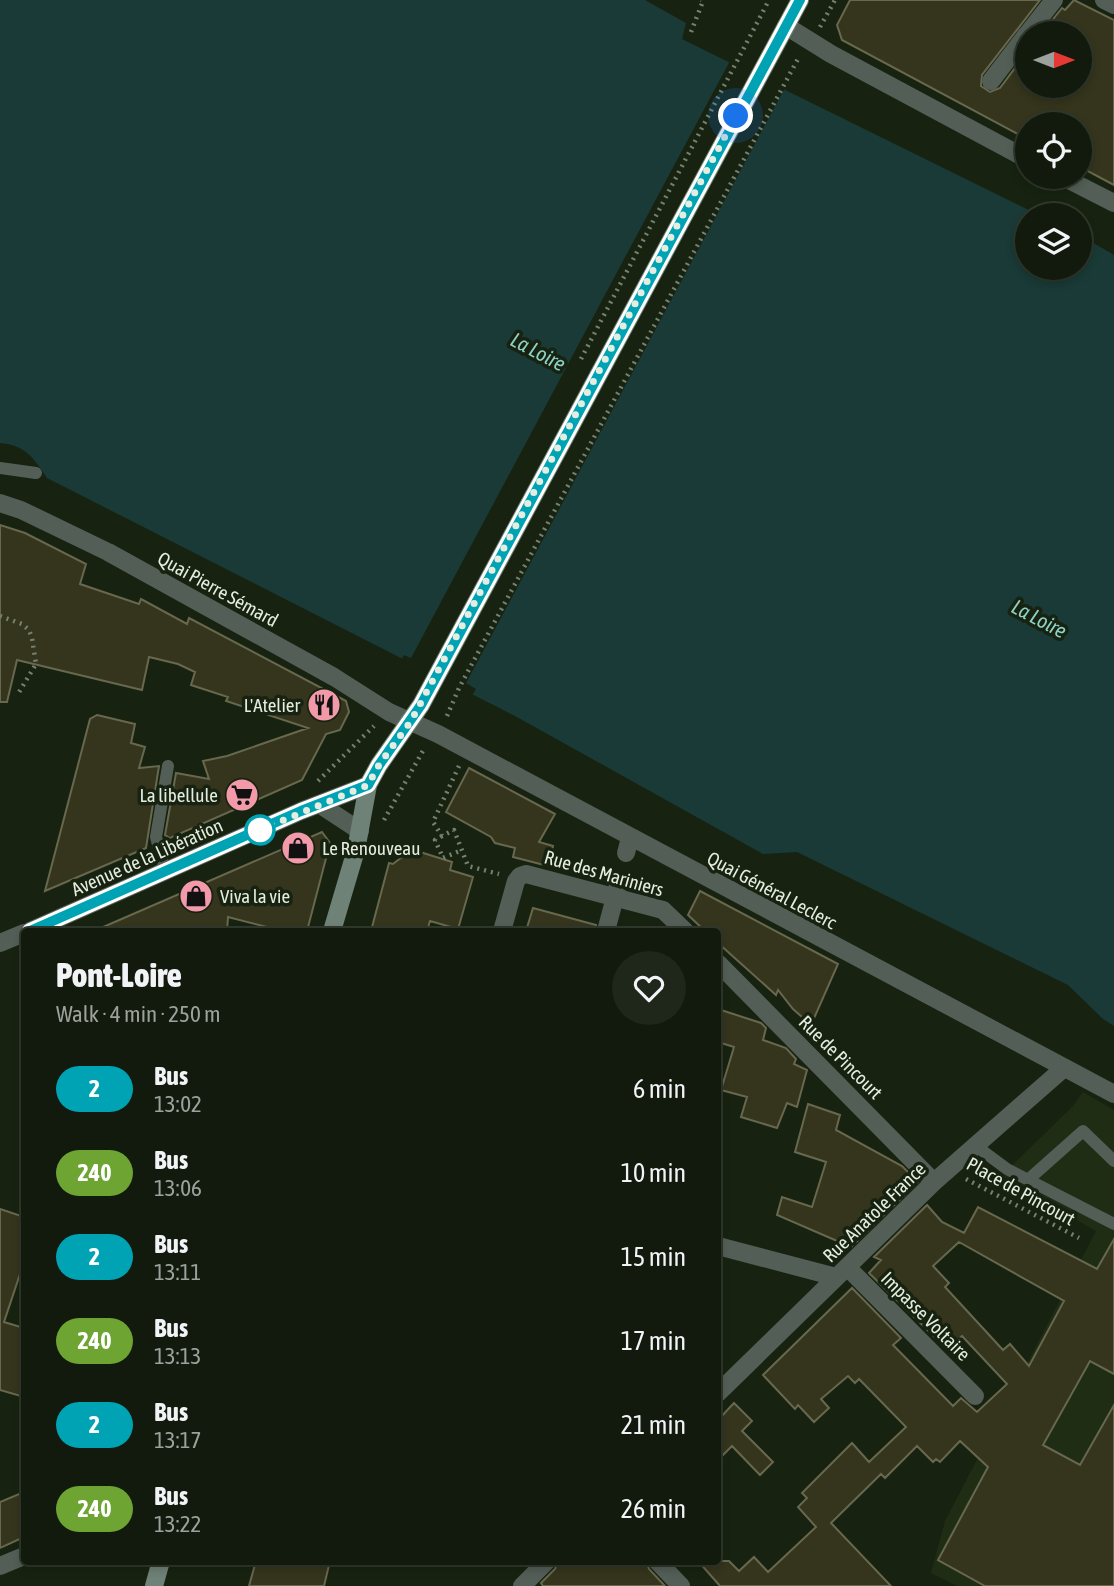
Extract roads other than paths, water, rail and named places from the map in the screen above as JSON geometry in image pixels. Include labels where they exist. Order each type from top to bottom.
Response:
[{"type":"main road","points":[[333,928],[360,831],[368,785],[421,705],[800,0]]},
{"type":"main road","points":[[154,1586],[161,1565]]},
{"type":"street","points":[[1038,21],[1054,0]]},
{"type":"street","points":[[1104,0],[1114,5]]},
{"type":"street","points":[[786,26],[831,54],[1015,153]]},
{"type":"street","points":[[991,81],[1015,51]]},
{"type":"street","points":[[1087,189],[1114,203]]},
{"type":"street","name":"Quai Pierre Sémard","points":[[0,503],[108,552],[334,677],[387,711],[411,721]]},
{"type":"street","name":"Quai Général Leclerc","points":[[411,721],[466,750],[628,846],[1114,1094]]},
{"type":"street","name":"Avenue de la Libération","points":[[37,928],[165,871],[315,796],[368,785]]},
{"type":"street","points":[[315,796],[360,831]]},
{"type":"street","name":"Rue des Mariniers","points":[[503,928],[516,881],[520,876],[534,874],[617,890],[663,910],[682,928]]},
{"type":"street","points":[[607,928],[617,890]]},
{"type":"street","points":[[0,943],[21,934]]},
{"type":"street","name":"Rue de Pincourt","points":[[721,966],[934,1182]]},
{"type":"street","name":"Rue Anatole France","points":[[721,1390],[934,1182],[1064,1068]]},
{"type":"street","points":[[721,1247],[842,1272]]},
{"type":"street","name":"Impasse Voltaire","points":[[842,1272],[975,1396]]},
{"type":"street","points":[[0,1566],[21,1557]]},
{"type":"street","points":[[522,1586],[543,1565]]},
{"type":"street","points":[[661,1565],[681,1586]]},
{"type":"lane","points":[[0,468],[36,473]]},
{"type":"lane","points":[[165,871],[156,837],[168,766]]},
{"type":"lane","points":[[1029,1179],[1083,1131],[1114,1161]]},
{"type":"lane","points":[[976,1146],[1007,1169],[1114,1224]]},
{"type":"water","name":"La Loire","points":[[0,0],[645,0],[686,23],[682,39],[1015,203],[1015,280],[1092,280],[1092,242],[1114,255],[1114,1026],[1068,985],[797,852],[763,854],[515,716],[47,478],[28,454],[16,446],[0,443]]},
{"type":"place","name":"L'Atelier","points":[[324,705]]},
{"type":"place","name":"La libellule","points":[[242,795]]},
{"type":"place","name":"Le Renouveau","points":[[298,848]]},
{"type":"place","name":"Viva la vie","points":[[196,896]]}]
